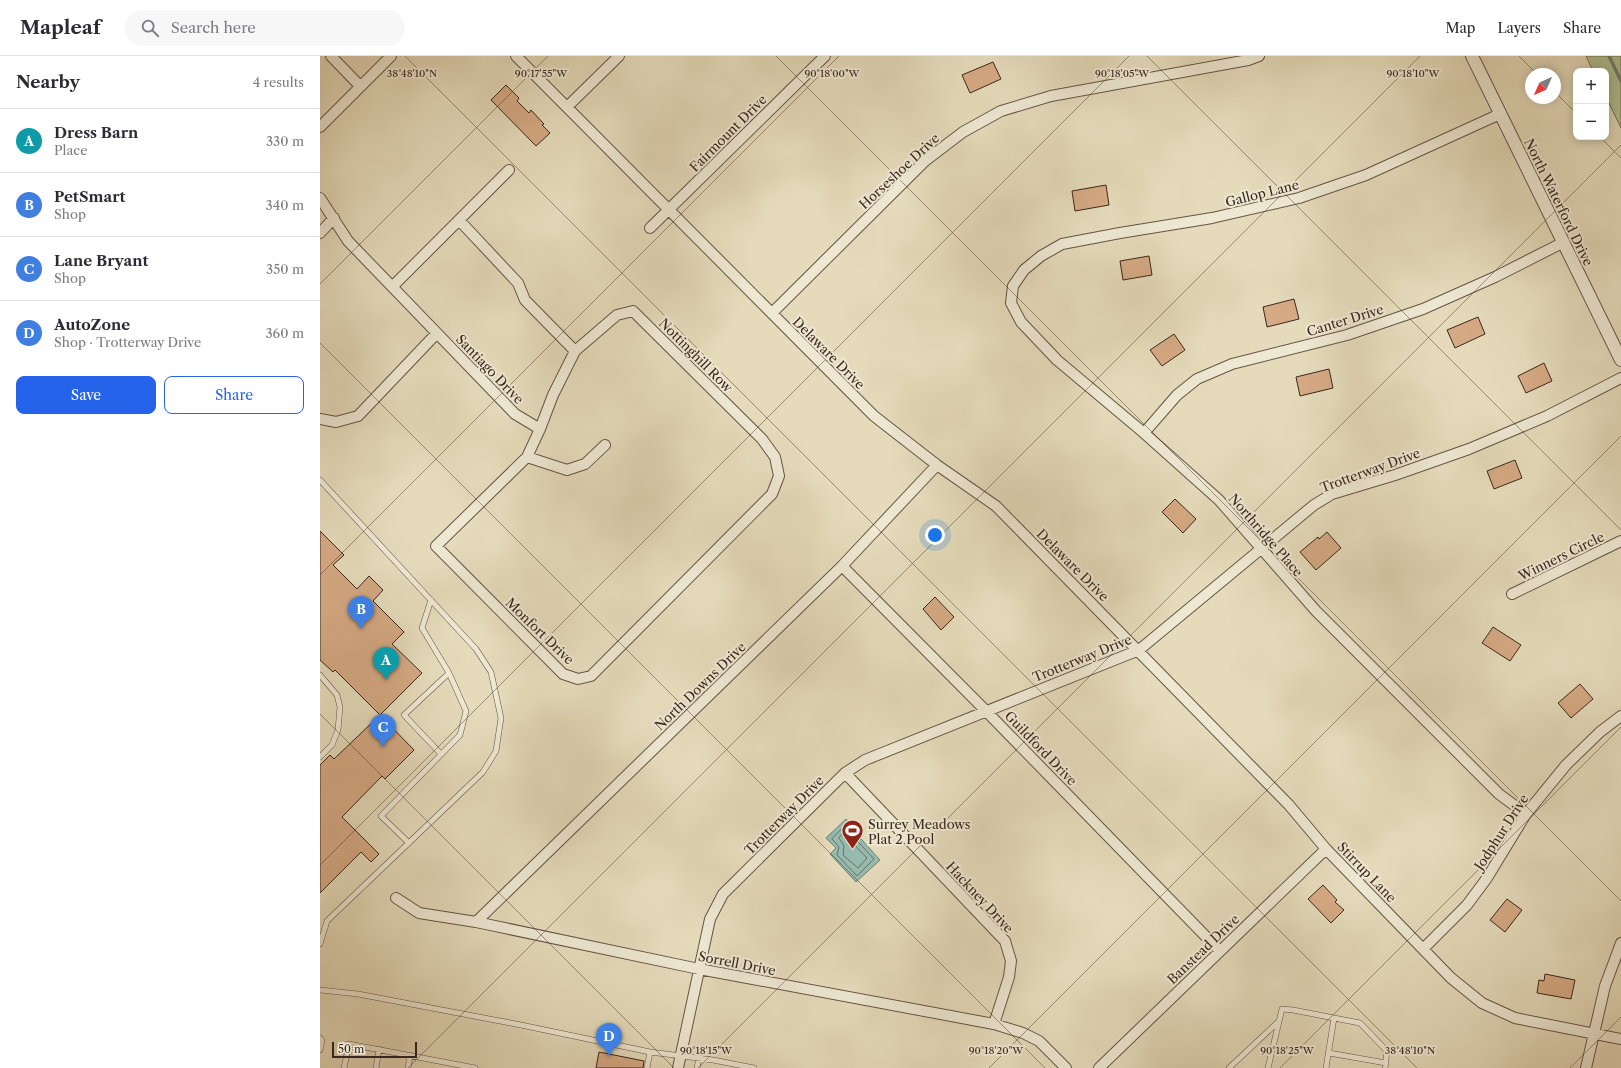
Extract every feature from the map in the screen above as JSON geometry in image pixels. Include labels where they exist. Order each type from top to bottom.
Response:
[{"type":"street","points":[[331,56],[360,86]]},
{"type":"street","points":[[320,127],[391,56]]},
{"type":"street","name":"Delaware Drive","points":[[516,56],[670,209],[874,416],[937,465],[996,506],[1139,650]]},
{"type":"street","points":[[567,107],[619,56]]},
{"type":"street","name":"Fairmount Drive","points":[[650,228],[825,56]]},
{"type":"street","name":"Horseshoe Drive","points":[[772,314],[925,161],[963,132],[1001,111],[1050,96],[1248,60],[1259,56]]},
{"type":"street","name":"North Waterford Drive","points":[[1472,56],[1621,360]]},
{"type":"street","name":"Gallop Lane","points":[[1024,270],[1041,256],[1062,244],[1212,218],[1299,198],[1366,175],[1500,114]]},
{"type":"street","points":[[393,286],[509,170]]},
{"type":"street","name":"Santiago Drive","points":[[320,198],[348,241],[515,414],[540,429]]},
{"type":"street","points":[[320,233],[334,218]]},
{"type":"street","points":[[459,220],[518,284],[525,300],[575,351]]},
{"type":"street","name":"Canter Drive","points":[[1144,433],[1177,395],[1197,379],[1232,364],[1347,335],[1423,309],[1495,277],[1564,242]]},
{"type":"street","name":"Northridge Place","points":[[1024,270],[1013,286],[1011,303],[1021,322],[1057,360],[1144,433],[1219,500],[1260,549],[1321,617],[1498,794],[1526,814]]},
{"type":"street","name":"Nottinghill Row","points":[[540,429],[553,395],[575,351],[617,315],[632,311],[762,439],[775,457],[779,476]]},
{"type":"street","name":"Santiago Drive","points":[[320,420],[336,422],[358,416],[437,333]]},
{"type":"street","name":"Trotterway Drive","points":[[678,1068],[710,919],[722,894],[845,773],[865,760],[1139,650],[1314,505],[1332,494],[1395,475],[1469,448],[1547,416],[1621,378]]},
{"type":"street","points":[[540,429],[527,457],[567,470],[585,464],[605,445]]},
{"type":"street","name":"Monfort Drive","points":[[527,457],[436,546],[563,674],[578,679],[592,676],[772,494],[779,476]]},
{"type":"street","name":"North Downs Drive","points":[[476,922],[842,566],[937,465]]},
{"type":"street","name":"Winners Circle","points":[[1512,594],[1621,541]]},
{"type":"street","name":"Guildford Drive","points":[[842,566],[1220,950]]},
{"type":"street","name":"Stirrup Lane","points":[[1139,650],[1289,805],[1326,849],[1451,978],[1482,1003],[1515,1018],[1621,1039]]},
{"type":"street","name":"Jodphur Drive","points":[[1423,949],[1467,905],[1488,878],[1526,814],[1566,765],[1600,732],[1621,716]]},
{"type":"street","name":"Hackney Drive","points":[[845,773],[1005,941],[1011,961],[1009,977],[994,1024]]},
{"type":"street","name":"Banstead Drive","points":[[1099,1068],[1326,849]]},
{"type":"street","name":"Sorrell Drive","points":[[396,898],[419,913],[476,922],[699,969],[994,1024],[1023,1033],[1039,1041],[1066,1068]]},
{"type":"street","points":[[1586,1068],[1605,986],[1621,942]]},
{"type":"lane","points":[[320,480],[476,649],[491,672],[501,718],[496,751],[483,772],[327,921],[320,944]]},
{"type":"lane","points":[[409,844],[381,816],[460,735],[466,711],[449,673],[422,628],[431,600]]},
{"type":"lane","points":[[441,754],[404,716],[449,673]]},
{"type":"lane","points":[[320,675],[337,695],[340,707],[338,730],[332,745],[320,757]]},
{"type":"lane","points":[[320,990],[374,997],[650,1052],[681,1055],[754,1068]]},
{"type":"lane","points":[[1268,1068],[1282,1009],[1360,1023],[1387,1051],[1385,1065],[1329,1053]]},
{"type":"lane","points":[[1326,1068],[1334,1018]]},
{"type":"lane","points":[[1229,1068],[1278,1022]]},
{"type":"lane","points":[[320,1038],[322,1041],[320,1050]]},
{"type":"lane","points":[[344,1068],[348,1044],[472,1068]]},
{"type":"lane","points":[[376,1068],[379,1049]]},
{"type":"lane","points":[[647,1068],[650,1052]]},
{"type":"lane","points":[[408,1068],[410,1056]]},
{"type":"lane","points":[[697,1068],[699,1058]]},
{"type":"lane","points":[[439,1068],[440,1061]]},
{"type":"green space","points":[[1586,56],[1621,56],[1621,128],[1609,103],[1609,68],[1592,68]]},
{"type":"water","name":"Surrey Meadows Plat 2 Pool","points":[[846,819],[854,828],[853,830],[880,860],[856,882],[830,854],[836,848],[826,838]]},
{"type":"building","points":[[993,62],[1001,79],[970,93],[962,75]]},
{"type":"building","points":[[506,85],[519,98],[517,101],[529,113],[531,110],[550,133],[536,146],[491,100]]},
{"type":"building","points":[[1106,185],[1109,205],[1075,211],[1072,191]]},
{"type":"building","points":[[1149,256],[1152,275],[1123,280],[1120,261]]},
{"type":"building","points":[[1294,299],[1299,319],[1267,327],[1263,307]]},
{"type":"building","points":[[1478,317],[1485,334],[1455,348],[1447,330]]},
{"type":"building","points":[[1174,334],[1185,350],[1162,366],[1150,350]]},
{"type":"building","points":[[1544,363],[1552,381],[1526,393],[1518,376]]},
{"type":"building","points":[[1329,369],[1333,388],[1300,396],[1296,377]]},
{"type":"building","points":[[1515,460],[1522,478],[1494,489],[1487,471]]},
{"type":"building","points":[[1175,499],[1196,519],[1183,533],[1162,512]]},
{"type":"building","points":[[320,531],[344,555],[333,565],[357,589],[369,576],[383,590],[373,601],[404,632],[392,644],[422,673],[380,715],[335,670],[333,672],[320,660]]},
{"type":"building","points":[[1327,532],[1341,548],[1316,570],[1300,552],[1318,537],[1319,539]]},
{"type":"building","points":[[935,597],[954,617],[941,630],[923,609]]},
{"type":"building","points":[[1493,627],[1521,645],[1510,661],[1482,643]]},
{"type":"building","points":[[1580,684],[1593,699],[1571,718],[1558,703]]},
{"type":"building","points":[[380,715],[414,750],[385,779],[382,776],[342,817],[379,854],[371,862],[361,852],[320,893],[320,765],[330,755],[334,759]]},
{"type":"building","points":[[1323,885],[1337,900],[1335,902],[1344,910],[1331,923],[1308,899]]},
{"type":"building","points":[[1507,899],[1522,910],[1505,932],[1490,920]]},
{"type":"building","points":[[1545,974],[1575,980],[1571,999],[1537,993],[1539,980],[1544,981]]},
{"type":"building","points":[[599,1052],[644,1061],[643,1068],[596,1068]]},
{"type":"waterway","points":[[1609,56],[1621,81]]},
{"type":"place","name":"PetSmart","points":[[361,629]]},
{"type":"place","name":"Dress Barn","points":[[386,680]]},
{"type":"place","name":"Lane Bryant","points":[[383,747]]},
{"type":"place","name":"Surrey Meadows Plat 2 Pool","points":[[853,850]]},
{"type":"place","name":"AutoZone","points":[[609,1056]]}]
